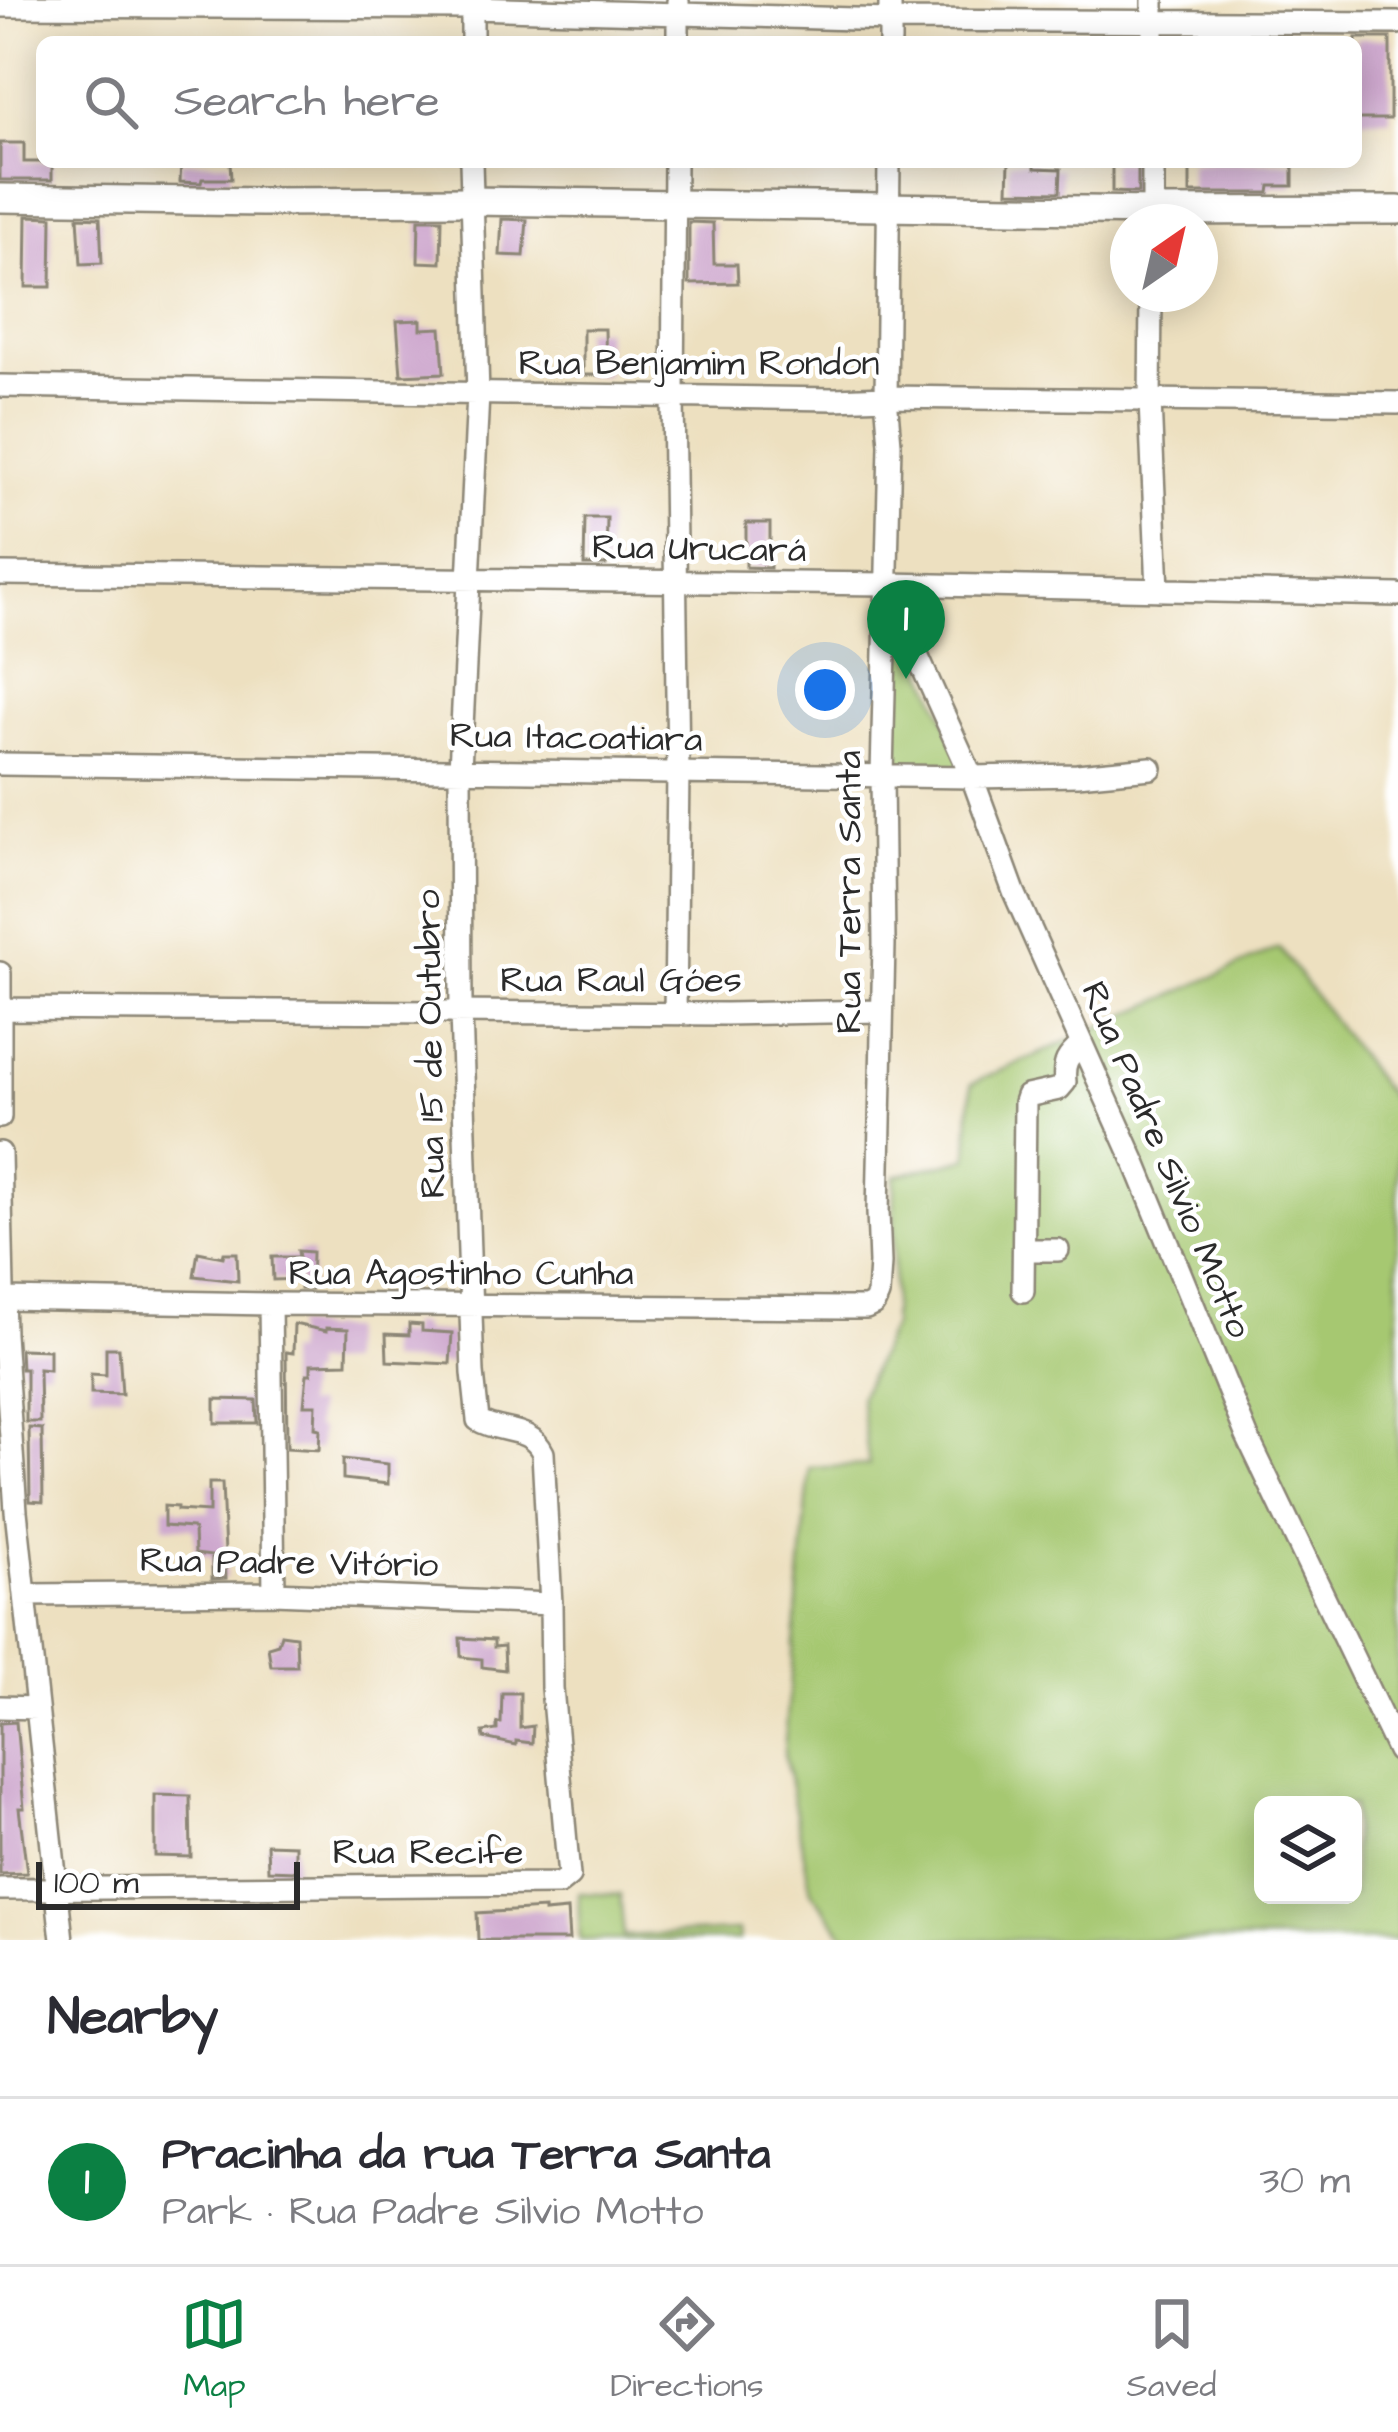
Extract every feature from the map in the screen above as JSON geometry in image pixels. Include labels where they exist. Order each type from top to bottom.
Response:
[{"type":"street","points":[[472,4],[472,36]]},
{"type":"street","points":[[0,6],[678,6],[890,21],[1398,23]]},
{"type":"street","name":"Rua 15 de Outubro","points":[[471,168],[478,394],[460,769],[460,1012],[470,1306],[478,1420],[525,1433],[543,1453],[551,1688],[567,1879]]},
{"type":"street","points":[[675,168],[675,1013]]},
{"type":"street","name":"Rua Terra Santa","points":[[880,1263],[889,168]]},
{"type":"street","points":[[1153,168],[1153,204]]},
{"type":"street","points":[[0,198],[471,201],[1110,216]]},
{"type":"street","points":[[1218,215],[1398,210]]},
{"type":"street","points":[[1151,312],[1158,590]]},
{"type":"street","name":"Rua Benjamim Rondon","points":[[0,386],[1398,403]]},
{"type":"street","name":"Rua Urucará","points":[[0,574],[1398,595]]},
{"type":"street","name":"Rua Padre Silvio Motto","points":[[888,587],[1247,1436],[1398,1751]]},
{"type":"street","name":"Rua Itacoatiara","points":[[0,764],[972,777],[1150,768]]},
{"type":"street","points":[[0,973],[0,1117]]},
{"type":"street","name":"Rua Raul Góes","points":[[1,1009],[881,1011]]},
{"type":"street","points":[[1023,1291],[1025,1102],[1027,1096],[1065,1082],[1063,1064],[1082,1044]]},
{"type":"street","points":[[0,1153],[8,1512],[26,1594],[62,1940]]},
{"type":"street","points":[[1024,1250],[1058,1250]]},
{"type":"street","name":"Rua Agostinho Cunha","points":[[4,1299],[866,1308],[878,1295],[880,1263]]},
{"type":"street","points":[[270,1304],[274,1593]]},
{"type":"street","name":"Rua Padre Vitório","points":[[26,1594],[274,1593],[551,1604]]},
{"type":"street","points":[[0,1707],[37,1708]]},
{"type":"street","name":"Rua Recife","points":[[0,1889],[559,1884],[567,1879]]},
{"type":"green space","points":[[888,584],[969,775],[882,774]]},
{"type":"green space","points":[[1279,948],[1398,1108],[1398,1940],[848,1940],[811,1891],[784,1752],[810,1468],[869,1465],[860,1397],[892,1325],[895,1176],[968,1158],[971,1084]]},
{"type":"green space","points":[[578,1893],[620,1895],[624,1936],[738,1931],[739,1940],[580,1940]]},
{"type":"building","points":[[1362,38],[1390,38],[1390,119],[1362,119]]},
{"type":"building","points":[[0,143],[24,143],[24,162],[52,168],[52,180],[0,180]]},
{"type":"building","points":[[181,168],[230,168],[231,179],[180,182]]},
{"type":"building","points":[[1009,168],[1061,169],[1060,192],[1008,191]]},
{"type":"building","points":[[1112,168],[1138,168],[1138,193],[1112,192]]},
{"type":"building","points":[[1190,168],[1293,168],[1293,186],[1270,186],[1269,193],[1190,193]]},
{"type":"building","points":[[27,216],[52,217],[51,287],[26,287]]},
{"type":"building","points":[[78,217],[100,218],[102,263],[81,264]]},
{"type":"building","points":[[419,219],[442,219],[441,263],[418,262]]},
{"type":"building","points":[[502,219],[527,220],[524,256],[500,255]]},
{"type":"building","points":[[689,222],[713,223],[714,264],[737,264],[738,283],[689,284]]},
{"type":"building","points":[[421,320],[421,329],[441,328],[444,373],[401,375],[397,321]]},
{"type":"building","points":[[583,329],[605,329],[606,375],[583,375]]},
{"type":"building","points":[[585,518],[607,518],[606,565],[584,565]]},
{"type":"building","points":[[746,523],[770,523],[770,568],[746,567]]},
{"type":"building","points":[[298,1251],[312,1252],[311,1289],[300,1289],[300,1279],[273,1280],[272,1257],[299,1257]]},
{"type":"building","points":[[198,1252],[223,1257],[237,1253],[238,1281],[194,1276]]},
{"type":"building","points":[[294,1324],[326,1331],[348,1329],[347,1363],[311,1364],[311,1374],[307,1374],[304,1405],[316,1405],[319,1450],[287,1448],[286,1352],[293,1353]]},
{"type":"building","points":[[409,1324],[422,1325],[422,1331],[452,1333],[450,1364],[387,1361],[386,1334],[409,1335]]},
{"type":"building","points":[[106,1348],[119,1348],[122,1394],[91,1393],[91,1374],[106,1375]]},
{"type":"building","points":[[20,1349],[49,1350],[49,1370],[39,1369],[40,1422],[26,1422],[26,1369],[21,1369]]},
{"type":"building","points":[[215,1399],[256,1400],[257,1423],[215,1423]]},
{"type":"building","points":[[29,1428],[42,1429],[43,1502],[30,1501]]},
{"type":"building","points":[[343,1459],[388,1464],[388,1484],[343,1479]]},
{"type":"building","points":[[209,1483],[222,1483],[226,1578],[212,1579],[212,1556],[195,1554],[192,1528],[164,1526],[164,1506],[209,1512]]},
{"type":"building","points":[[281,1634],[296,1636],[297,1666],[271,1666],[268,1647],[278,1644]]},
{"type":"building","points":[[460,1638],[494,1640],[494,1647],[504,1646],[505,1670],[482,1667],[482,1659],[461,1657]]},
{"type":"building","points":[[502,1693],[520,1693],[520,1728],[533,1726],[532,1743],[516,1741],[516,1745],[484,1738],[483,1732],[497,1730],[501,1723]]},
{"type":"building","points":[[16,1722],[27,1873],[0,1874],[0,1723]]},
{"type":"building","points":[[155,1795],[190,1796],[191,1857],[155,1856]]},
{"type":"building","points":[[267,1844],[295,1845],[295,1871],[268,1870]]},
{"type":"building","points":[[567,1910],[569,1940],[478,1940],[477,1913]]},
{"type":"place","name":"Pracinha da rua Terra Santa","points":[[906,679]]}]
